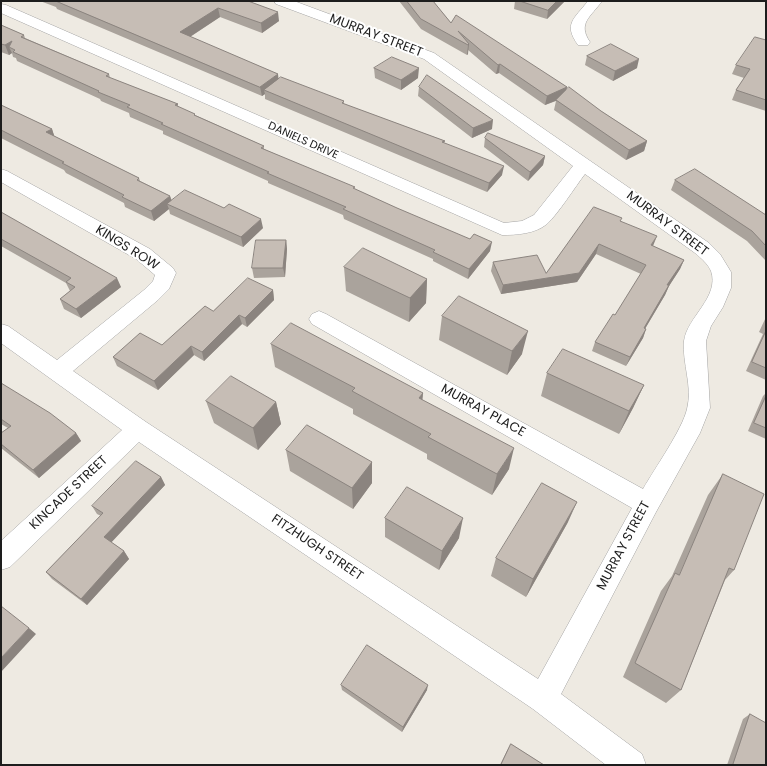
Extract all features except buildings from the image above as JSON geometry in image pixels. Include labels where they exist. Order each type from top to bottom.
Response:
[{"type":"street","name":"MURRAY STREET","points":[[281,1],[361,23],[429,56],[702,248],[713,259],[721,272],[721,288],[713,307],[701,324],[695,341],[699,392],[698,408],[692,426],[647,504],[543,699]]},
{"type":"street","points":[[583,42],[576,33],[577,26],[595,1]]},
{"type":"street","name":"DANIELS DRIVE","points":[[1,8],[502,229],[517,229],[532,226],[541,219],[584,164]]},
{"type":"street","name":"KINGS ROW","points":[[1,175],[143,254],[166,273],[162,284],[151,295],[58,371]]},
{"type":"street","name":"MURRAY PLACE","points":[[319,319],[647,504]]},
{"type":"street","name":"FITZHUGH STREET","points":[[1,332],[138,429],[543,699],[631,765]]},
{"type":"street","name":"KINCADE STREET","points":[[1,558],[138,429]]}]
